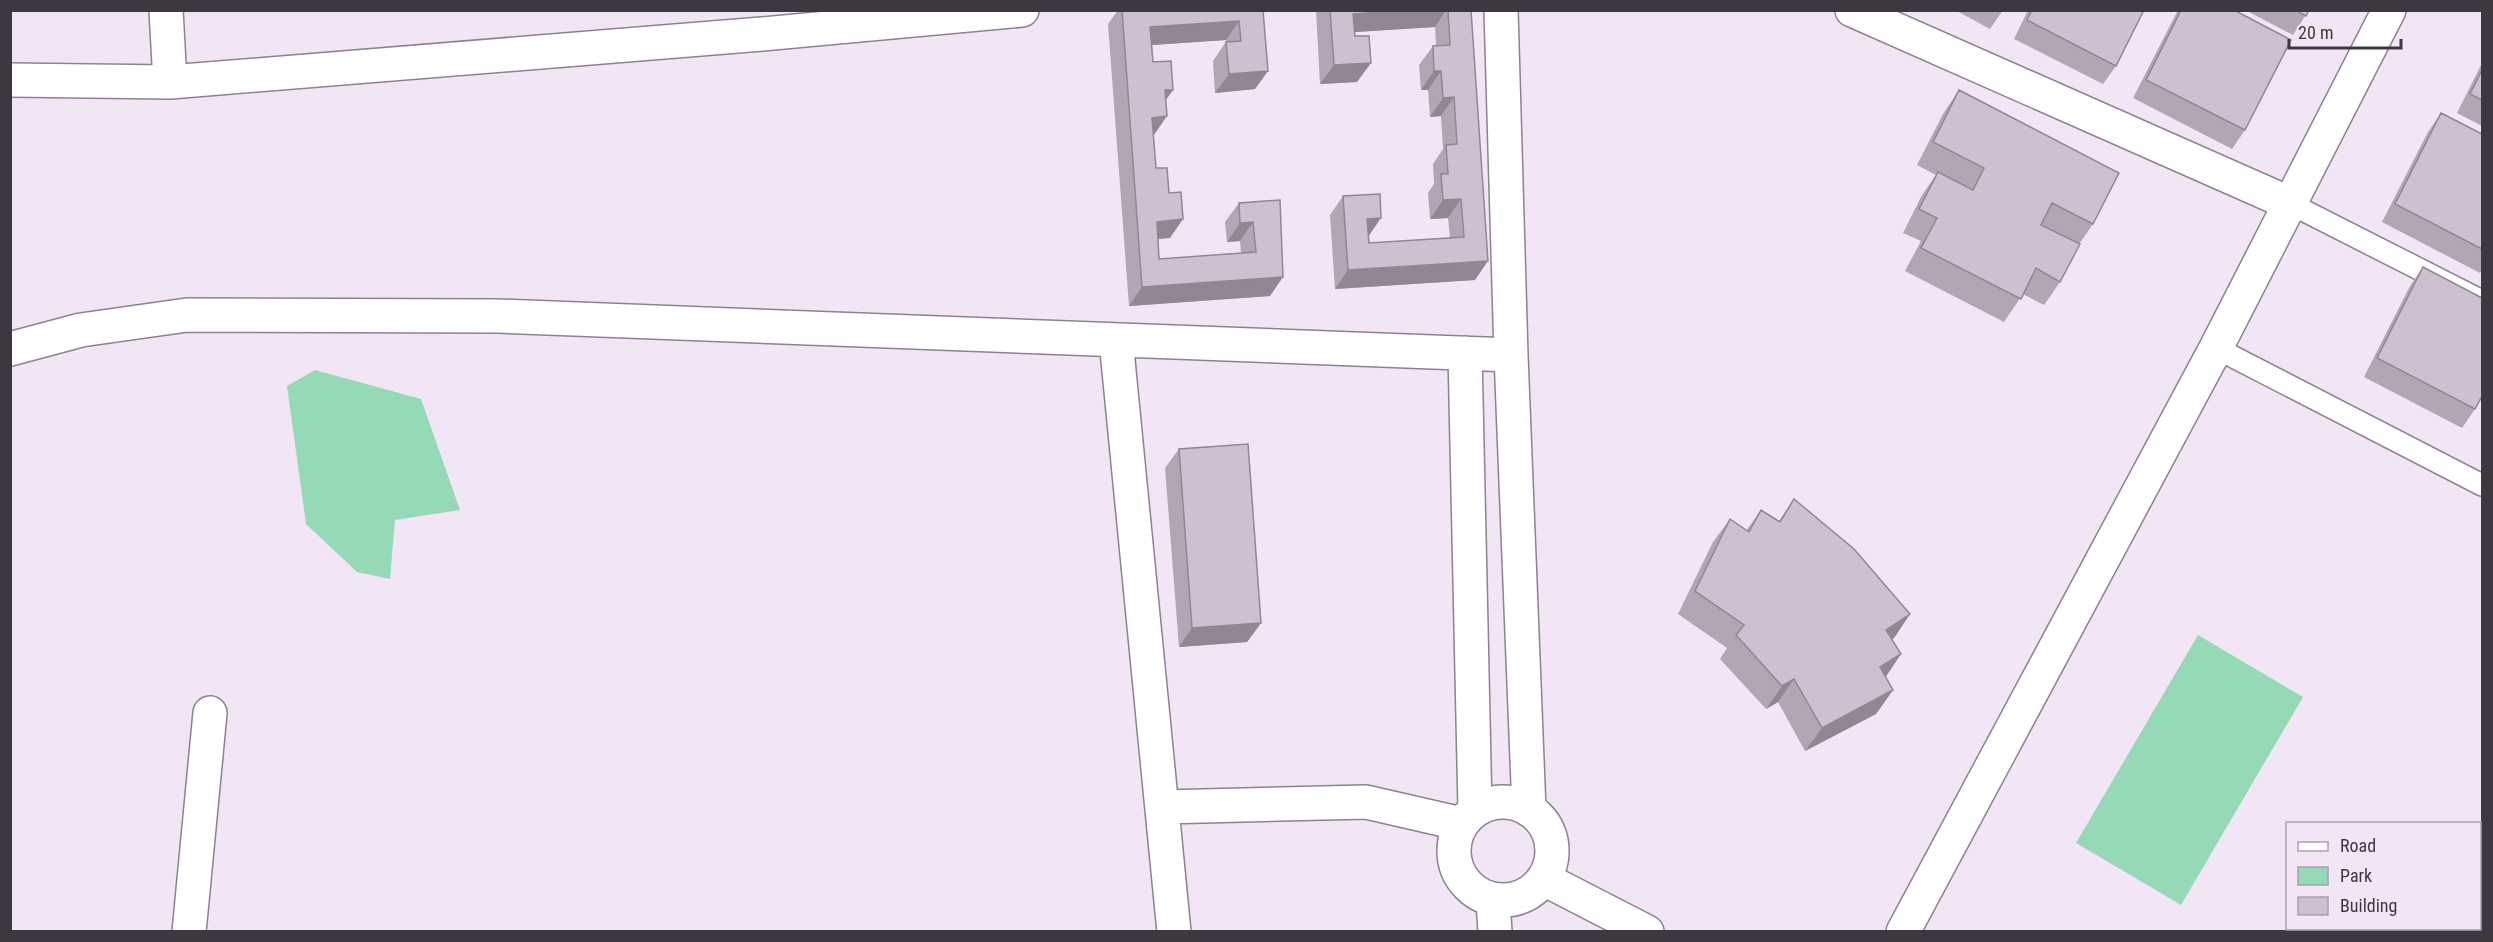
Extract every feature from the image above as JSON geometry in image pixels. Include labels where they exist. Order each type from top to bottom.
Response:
[{"type":"street","points":[[166,10],[170,82]]},
{"type":"street","points":[[10,80],[170,82],[761,22],[1022,10]]},
{"type":"street","points":[[1501,10],[1511,355],[1529,810]]},
{"type":"street","points":[[1852,10],[2290,204]]},
{"type":"street","points":[[1903,932],[2216,348],[2389,10]]},
{"type":"street","points":[[10,349],[81,330],[187,315],[498,316],[1511,355]]},
{"type":"street","points":[[1116,340],[1174,932]]},
{"type":"street","points":[[1163,807],[1366,802],[1468,817],[1492,803],[1512,803],[1529,810],[1543,824],[1551,842],[1551,861],[1544,879],[1530,892],[1513,900],[1493,900],[1476,892],[1462,879],[1454,861],[1454,842],[1468,817],[1465,353]]},
{"type":"street","points":[[189,932],[210,713]]},
{"type":"street","points":[[1544,879],[1647,932]]},
{"type":"street","points":[[1493,900],[1495,932]]},
{"type":"lane","points":[[2290,204],[2482,301]]},
{"type":"lane","points":[[2216,348],[2482,485]]},
{"type":"green space","points":[[315,370],[421,399],[460,510],[395,520],[390,579],[357,572],[306,524],[287,386]]},
{"type":"green space","points":[[2198,635],[2303,697],[2181,905],[2076,843]]},
{"type":"building","points":[[1122,10],[1263,10],[1268,71],[1229,74],[1226,42],[1241,41],[1239,21],[1150,27],[1153,62],[1171,61],[1173,90],[1165,90],[1167,116],[1152,118],[1156,168],[1167,168],[1169,193],[1181,192],[1183,219],[1157,222],[1159,259],[1256,252],[1253,222],[1240,223],[1239,203],[1280,200],[1283,277],[1142,287]]},
{"type":"building","points":[[1330,10],[1408,10],[1353,14],[1355,36],[1369,36],[1371,63],[1334,65]]},
{"type":"building","points":[[1448,10],[1471,10],[1488,261],[1348,270],[1343,196],[1380,194],[1381,218],[1367,219],[1369,243],[1464,237],[1461,199],[1443,200],[1441,174],[1448,174],[1446,145],[1457,144],[1454,97],[1443,98],[1441,71],[1434,71],[1433,46],[1450,45]]},
{"type":"building","points":[[2032,10],[2144,10],[2116,66],[2027,20]]},
{"type":"building","points":[[2181,10],[2234,10],[2291,40],[2245,130],[2146,80]]},
{"type":"building","points":[[2295,10],[2309,10],[2306,16]]},
{"type":"building","points":[[2482,70],[2482,100],[2470,94]]},
{"type":"building","points":[[1959,90],[2119,173],[2093,224],[2052,203],[2041,225],[2080,244],[2060,282],[2036,268],[2021,299],[1921,248],[1937,218],[1919,209],[1938,172],[1973,190],[1984,168],[1933,142]]},
{"type":"building","points":[[2441,113],[2482,134],[2482,249],[2395,204]]},
{"type":"building","points":[[2423,267],[2482,298],[2482,396],[2475,409],[2377,358]]},
{"type":"building","points":[[1248,444],[1261,623],[1192,628],[1179,449]]},
{"type":"building","points":[[1794,499],[1854,549],[1910,614],[1886,630],[1901,654],[1880,667],[1893,690],[1822,728],[1794,679],[1782,686],[1736,635],[1744,625],[1695,591],[1730,519],[1749,532],[1761,510],[1780,522]]}]
